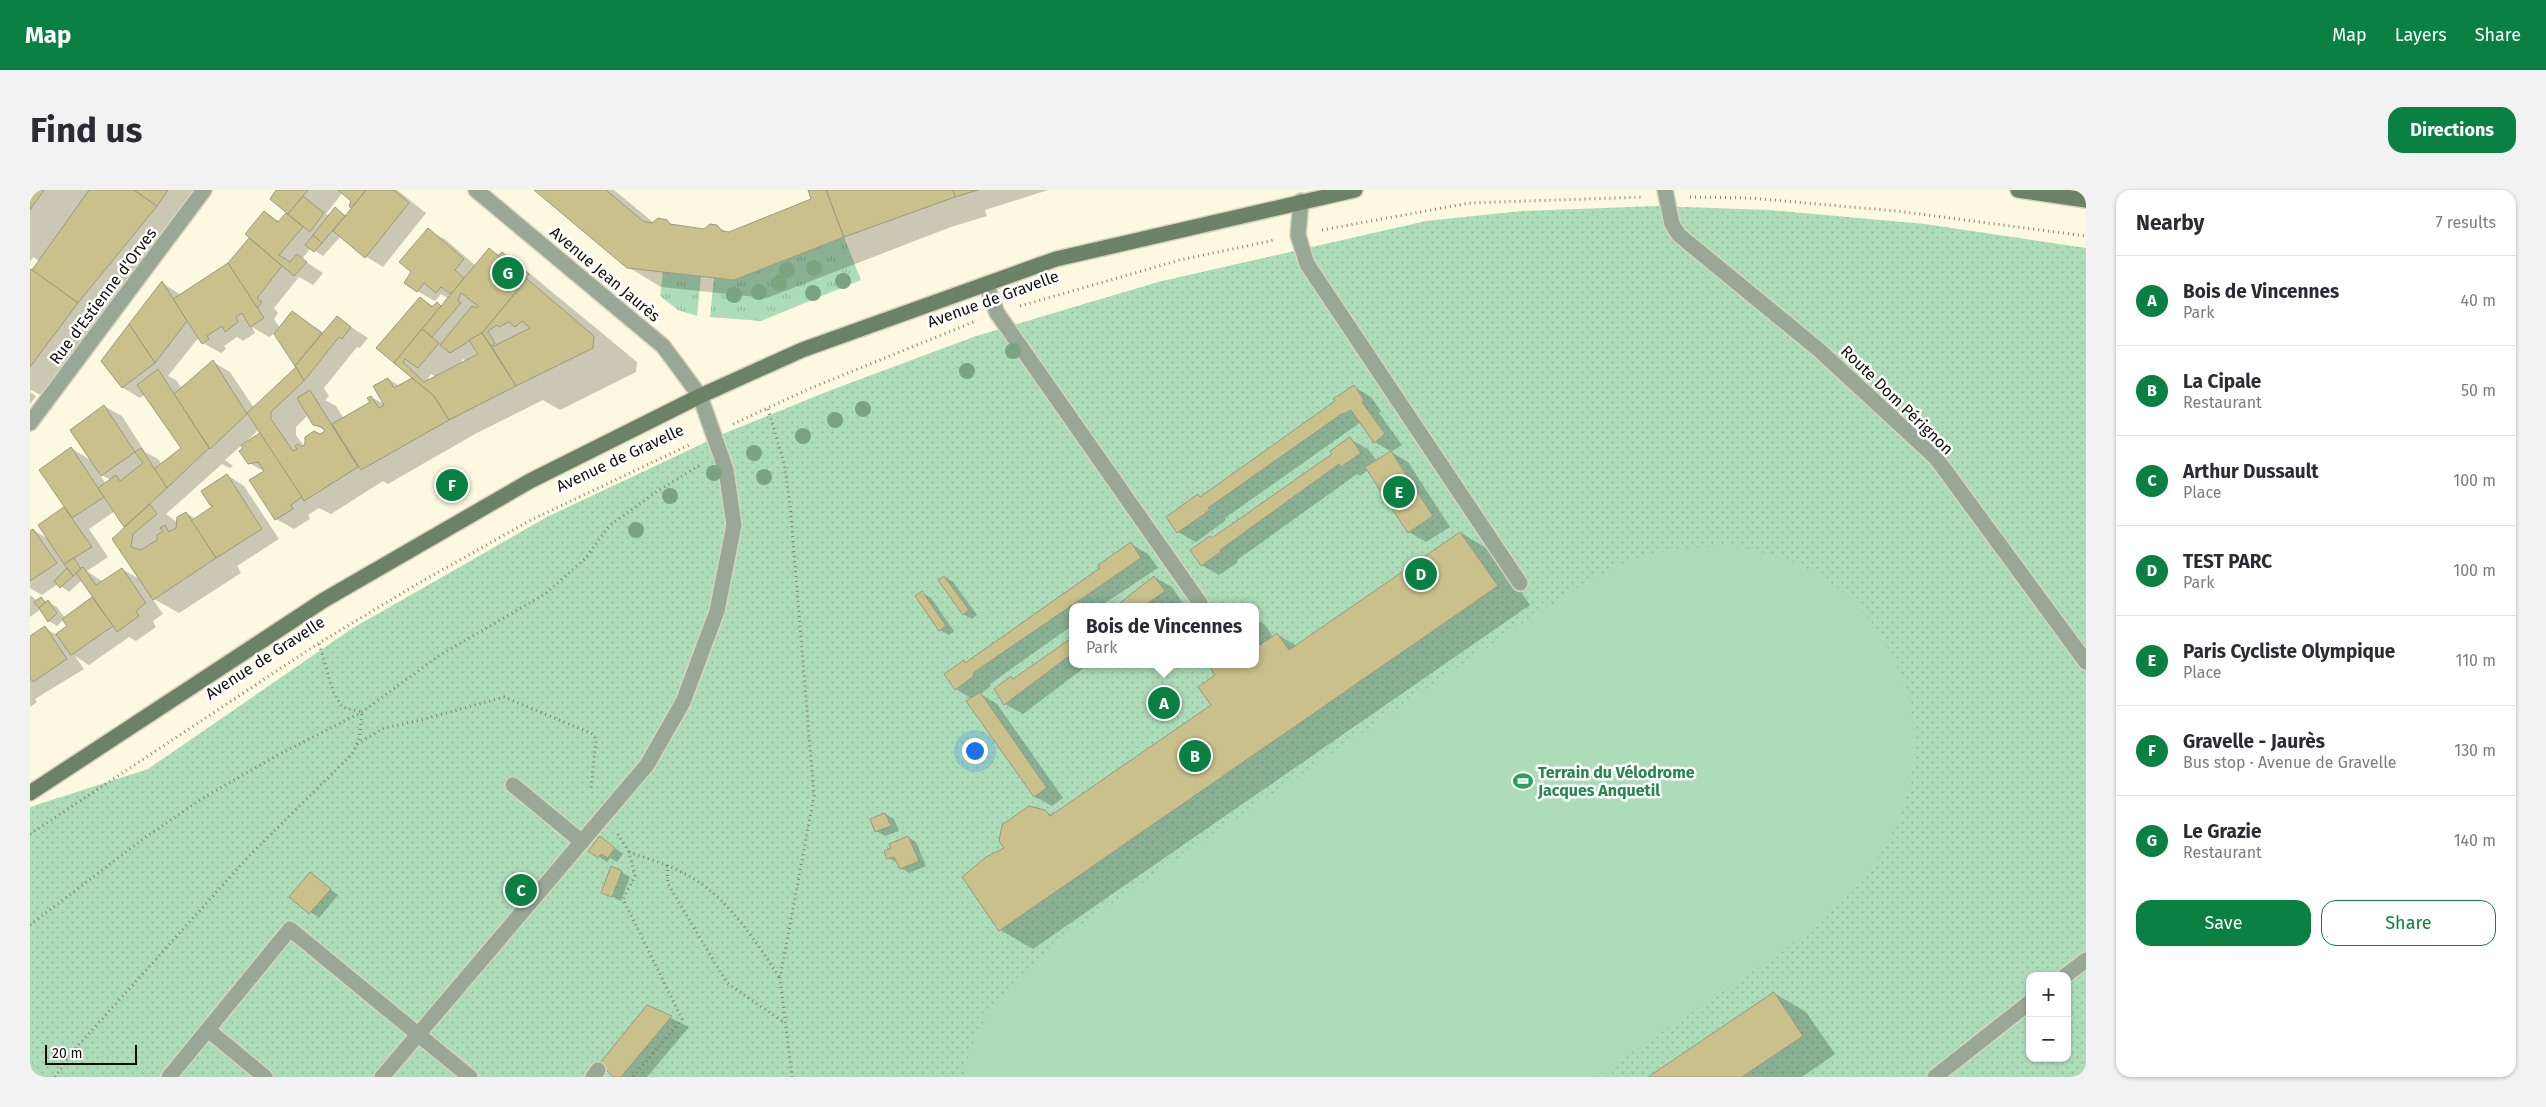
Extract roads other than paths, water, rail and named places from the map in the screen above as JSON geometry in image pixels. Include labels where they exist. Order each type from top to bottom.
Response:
[{"type":"street","name":"Rue d'Estienne d'Orves","points":[[30,423],[204,190]]},
{"type":"street","name":"Avenue Jean Jaurès","points":[[382,1077],[647,765],[683,702],[717,611],[734,525],[726,470],[715,433],[700,396],[663,346],[476,190]]},
{"type":"street","name":"Avenue de Gravelle","points":[[30,793],[324,600],[530,482],[700,396],[802,350],[1056,259],[1301,195],[1355,190]]},
{"type":"street","points":[[2018,190],[2086,200]]},
{"type":"street","name":"Route Dom Pérignon","points":[[1665,193],[1672,224],[1679,235],[1819,350],[1936,458],[2086,662]]},
{"type":"street","points":[[1301,195],[1298,235],[1306,264],[1520,583]]},
{"type":"street","points":[[986,284],[997,313],[1200,603]]},
{"type":"street","points":[[513,785],[582,842]]},
{"type":"street","points":[[169,1077],[290,929],[470,1077]]},
{"type":"street","points":[[2070,972],[2086,960]]},
{"type":"street","points":[[1935,1077],[2026,1005]]},
{"type":"street","points":[[208,1030],[264,1077]]},
{"type":"place","name":"Le Grazie","points":[[508,273]]},
{"type":"place","name":"Gravelle - Jaurès","points":[[452,485]]},
{"type":"place","name":"Paris Cycliste Olympique","points":[[1399,492]]},
{"type":"place","name":"TEST PARC","points":[[1421,574]]},
{"type":"place","name":"Bois de Vincennes","points":[[1164,703]]},
{"type":"place","name":"La Cipale","points":[[1195,756]]},
{"type":"place","name":"Terrain du Vélodrome Jacques Anquetil","points":[[1523,781]]},
{"type":"place","name":"Arthur Dussault","points":[[521,890]]}]
